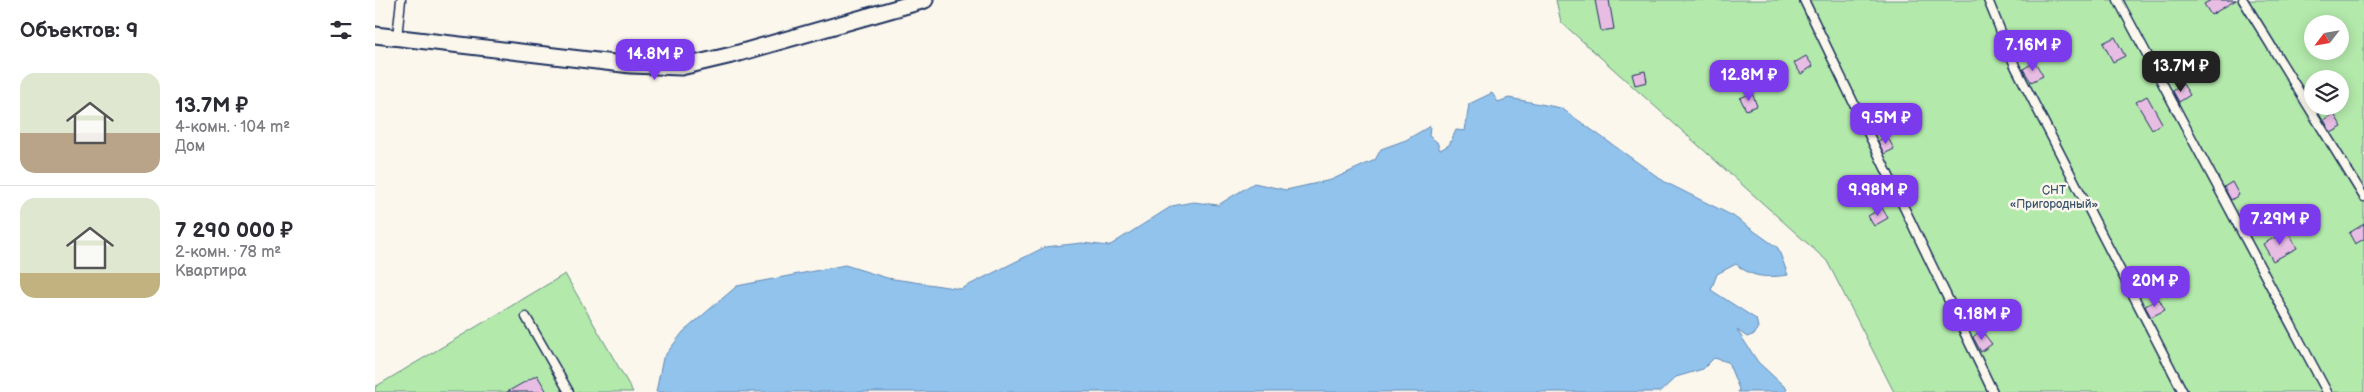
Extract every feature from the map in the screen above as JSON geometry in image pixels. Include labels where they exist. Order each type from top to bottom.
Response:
[{"type":"street","points":[[375,35],[631,65],[681,67],[732,55],[925,0]]},
{"type":"lane","points":[[397,37],[401,0]]},
{"type":"lane","points":[[1805,0],[1993,392]]},
{"type":"lane","points":[[1987,0],[2015,66],[2183,392]]},
{"type":"lane","points":[[2118,0],[2327,392]]},
{"type":"lane","points":[[2243,0],[2364,197]]},
{"type":"lane","points":[[526,317],[569,392]]},
{"type":"green space","name":"СНТ «Пригородный»","points":[[1556,0],[2364,0],[2364,392],[1894,392],[1827,261],[1561,22]]},
{"type":"green space","points":[[565,274],[633,392],[375,392],[375,387]]},
{"type":"water","points":[[1492,93],[1498,102],[1509,98],[1561,108],[1665,182],[1733,216],[1778,248],[1788,275],[1760,276],[1742,269],[1736,264],[1717,274],[1711,290],[1756,319],[1758,327],[1755,334],[1747,337],[1737,330],[1758,362],[1787,389],[1785,392],[1738,392],[1739,389],[1728,362],[1714,358],[1703,369],[1676,377],[1660,392],[656,392],[663,358],[683,332],[737,286],[845,265],[887,278],[961,289],[1045,247],[1082,243],[1109,246],[1172,206],[1193,202],[1218,205],[1254,183],[1286,190],[1331,180],[1375,160],[1381,149],[1406,140],[1430,126],[1429,136],[1437,142],[1440,150],[1449,145],[1456,130],[1465,131],[1469,104]]},
{"type":"building","points":[[1595,0],[1609,0],[1614,29],[1601,31]]},
{"type":"building","points":[[2211,0],[2236,0],[2211,15],[2204,4]]},
{"type":"building","points":[[2115,37],[2125,56],[2113,62],[2103,43]]},
{"type":"building","points":[[1806,56],[1813,66],[1801,74],[1794,63]]},
{"type":"building","points":[[2035,62],[2043,76],[2031,82],[2023,69]]},
{"type":"building","points":[[1645,71],[1647,82],[1635,85],[1632,74]]},
{"type":"building","points":[[2183,84],[2190,95],[2179,102],[2173,91]]},
{"type":"building","points":[[1752,93],[1757,106],[1746,110],[1740,98]]},
{"type":"building","points":[[2147,96],[2162,123],[2152,129],[2136,102]]},
{"type":"building","points":[[2335,115],[2342,127],[2331,133],[2324,120]]},
{"type":"building","points":[[1887,136],[1894,149],[1884,154],[1878,141]]},
{"type":"building","points":[[2232,182],[2239,195],[2231,200],[2224,187]]},
{"type":"building","points":[[1882,208],[1888,218],[1874,226],[1868,216]]},
{"type":"building","points":[[2364,224],[2364,239],[2355,244],[2349,233]]},
{"type":"building","points":[[2288,230],[2297,248],[2273,261],[2263,244]]},
{"type":"building","points":[[2159,299],[2165,310],[2151,317],[2145,306]]},
{"type":"building","points":[[1981,330],[1992,344],[1981,352],[1973,337]]},
{"type":"building","points":[[537,375],[547,392],[507,392]]}]
